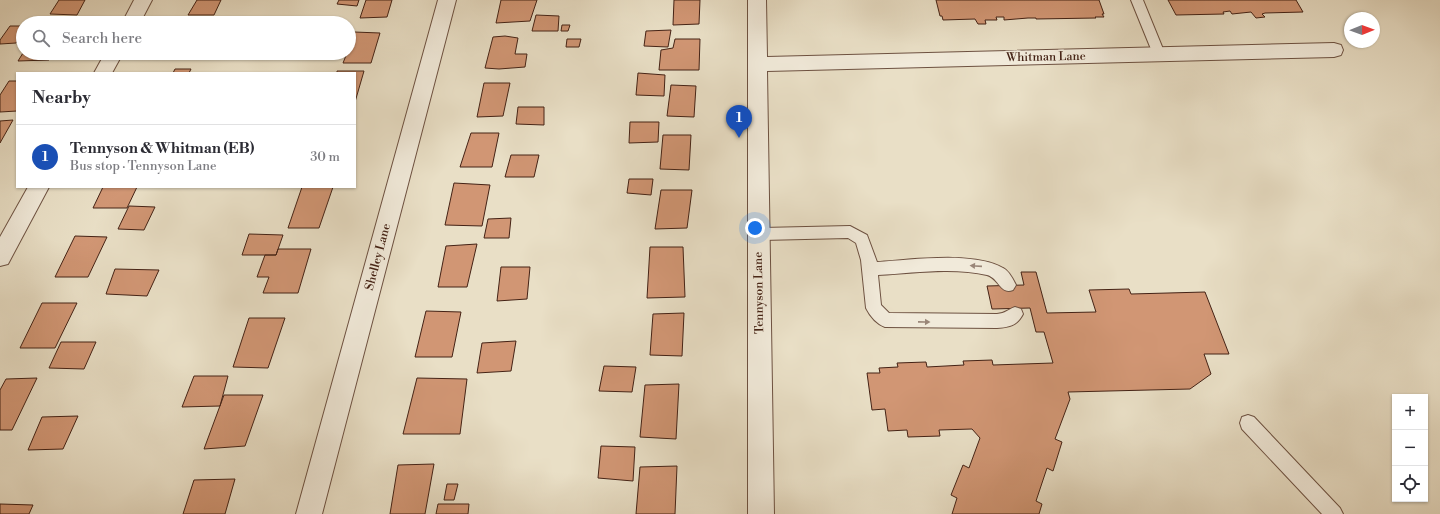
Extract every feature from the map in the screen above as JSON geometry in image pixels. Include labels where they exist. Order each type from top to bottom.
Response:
[{"type":"street","points":[[135,16],[144,0]]},
{"type":"street","name":"Shelley Lane","points":[[309,514],[447,0]]},
{"type":"street","name":"Tennyson Lane","points":[[757,0],[762,514]]},
{"type":"street","name":"Whitman Lane","points":[[757,64],[1334,50]]},
{"type":"street","points":[[104,72],[110,60]]},
{"type":"street","points":[[0,257],[38,188]]},
{"type":"lane","points":[[1137,0],[1159,54]]},
{"type":"lane","points":[[759,234],[850,232],[862,239],[869,260],[874,308],[885,320],[997,321],[1009,320],[1015,314]]},
{"type":"lane","points":[[870,269],[965,266],[985,267],[998,273],[1008,285]]},
{"type":"lane","points":[[1248,423],[1334,514]]},
{"type":"building","points":[[59,0],[85,0],[77,15],[50,14]]},
{"type":"building","points":[[197,0],[221,0],[214,15],[188,15]]},
{"type":"building","points":[[339,0],[359,0],[357,6],[337,4]]},
{"type":"building","points":[[366,0],[392,0],[387,17],[360,18]]},
{"type":"building","points":[[501,0],[537,0],[530,21],[496,23]]},
{"type":"building","points":[[674,0],[700,0],[699,24],[673,25]]},
{"type":"building","points":[[936,0],[1099,0],[1104,17],[1028,18],[1004,20],[1004,17],[996,17],[997,20],[985,20],[986,24],[978,24],[975,19],[943,20],[942,16],[940,16]]},
{"type":"building","points":[[1168,0],[1296,0],[1303,12],[1265,13],[1262,14],[1265,17],[1256,18],[1251,12],[1232,14],[1230,11],[1223,12],[1224,14],[1176,15]]},
{"type":"building","points":[[536,15],[559,16],[558,31],[532,31]]},
{"type":"building","points":[[562,25],[570,25],[568,31],[561,31]]},
{"type":"building","points":[[10,26],[16,26],[16,43],[0,44],[0,40]]},
{"type":"building","points":[[671,30],[668,47],[644,46],[646,31]]},
{"type":"building","points":[[356,32],[380,33],[371,63],[343,63],[344,60],[356,60]]},
{"type":"building","points":[[505,36],[518,38],[515,54],[527,54],[525,67],[499,69],[485,68],[493,37]]},
{"type":"building","points":[[567,39],[581,39],[579,47],[566,47]]},
{"type":"building","points":[[675,39],[700,39],[699,70],[659,70],[661,50],[673,48]]},
{"type":"building","points":[[19,60],[49,60],[18,61]]},
{"type":"building","points":[[175,69],[191,69],[190,72],[174,72]]},
{"type":"building","points":[[364,71],[356,99],[356,72],[337,72]]},
{"type":"building","points":[[638,73],[665,75],[664,96],[636,95]]},
{"type":"building","points":[[9,81],[16,81],[16,111],[0,112],[0,95]]},
{"type":"building","points":[[484,83],[510,83],[503,116],[477,117]]},
{"type":"building","points":[[671,85],[696,86],[694,117],[667,116]]},
{"type":"building","points":[[518,107],[544,107],[544,125],[516,124]]},
{"type":"building","points":[[13,120],[0,143],[0,121]]},
{"type":"building","points":[[630,122],[659,122],[658,142],[629,143]]},
{"type":"building","points":[[471,133],[499,133],[492,167],[460,167]]},
{"type":"building","points":[[663,135],[691,135],[689,170],[660,169]]},
{"type":"building","points":[[511,155],[539,155],[534,177],[505,177]]},
{"type":"building","points":[[629,179],[653,179],[651,195],[627,193]]},
{"type":"building","points":[[454,183],[490,185],[482,226],[445,225]]},
{"type":"building","points":[[103,188],[137,188],[127,208],[93,208]]},
{"type":"building","points":[[302,188],[333,188],[319,228],[288,228]]},
{"type":"building","points":[[661,190],[692,190],[687,228],[655,229]]},
{"type":"building","points":[[129,206],[155,207],[144,230],[118,229]]},
{"type":"building","points":[[511,218],[509,238],[484,238],[488,219]]},
{"type":"building","points":[[249,234],[283,235],[276,255],[242,255]]},
{"type":"building","points":[[75,236],[107,237],[88,277],[55,277]]},
{"type":"building","points":[[477,244],[467,287],[438,287],[446,246]]},
{"type":"building","points":[[650,247],[683,247],[685,297],[647,298]]},
{"type":"building","points":[[278,249],[311,249],[298,293],[263,293],[269,277],[257,277],[265,255],[276,255]]},
{"type":"building","points":[[501,267],[530,267],[527,299],[497,301]]},
{"type":"building","points":[[115,269],[159,270],[147,296],[106,294]]},
{"type":"building","points":[[1021,272],[1036,272],[1047,313],[1096,312],[1089,290],[1129,289],[1131,294],[1205,292],[1229,354],[1204,354],[1211,374],[1190,389],[1068,392],[1070,399],[1055,439],[1062,442],[1053,471],[1047,468],[1036,501],[1042,504],[1039,514],[952,514],[957,498],[951,495],[963,465],[969,468],[980,438],[972,429],[939,430],[940,436],[908,437],[907,430],[888,431],[885,409],[872,410],[867,373],[880,373],[879,368],[898,367],[897,363],[926,362],[927,367],[964,365],[963,361],[992,360],[993,365],[1053,363],[1044,332],[1036,332],[1030,308],[992,309],[987,286],[1024,285]]},
{"type":"building","points":[[42,303],[77,303],[55,348],[20,348]]},
{"type":"building","points":[[426,311],[461,312],[452,357],[415,357]]},
{"type":"building","points":[[684,313],[682,356],[650,355],[653,314]]},
{"type":"building","points":[[249,318],[285,318],[268,368],[233,367]]},
{"type":"building","points":[[516,341],[511,371],[477,373],[482,343]]},
{"type":"building","points":[[61,342],[96,342],[84,369],[49,368]]},
{"type":"building","points":[[604,366],[636,367],[632,392],[599,391]]},
{"type":"building","points":[[194,376],[228,376],[220,406],[182,407]]},
{"type":"building","points":[[37,378],[12,430],[0,430],[0,390],[6,379]]},
{"type":"building","points":[[417,378],[467,379],[460,434],[403,434]]},
{"type":"building","points":[[679,384],[676,439],[640,437],[645,385]]},
{"type":"building","points":[[224,395],[263,395],[245,446],[204,449]]},
{"type":"building","points":[[78,416],[63,449],[28,450],[42,417]]},
{"type":"building","points":[[601,446],[635,447],[633,481],[598,478]]},
{"type":"building","points":[[434,464],[425,514],[390,514],[398,465]]},
{"type":"building","points":[[677,466],[675,514],[636,514],[640,467]]},
{"type":"building","points":[[235,479],[225,514],[183,514],[194,480]]},
{"type":"building","points":[[447,484],[458,484],[454,500],[444,500]]},
{"type":"building","points":[[0,504],[33,505],[29,514],[0,514]]},
{"type":"building","points":[[438,504],[469,504],[468,514],[436,514]]},
{"type":"place","name":"Tennyson & Whitman (EB)","points":[[739,138]]}]
